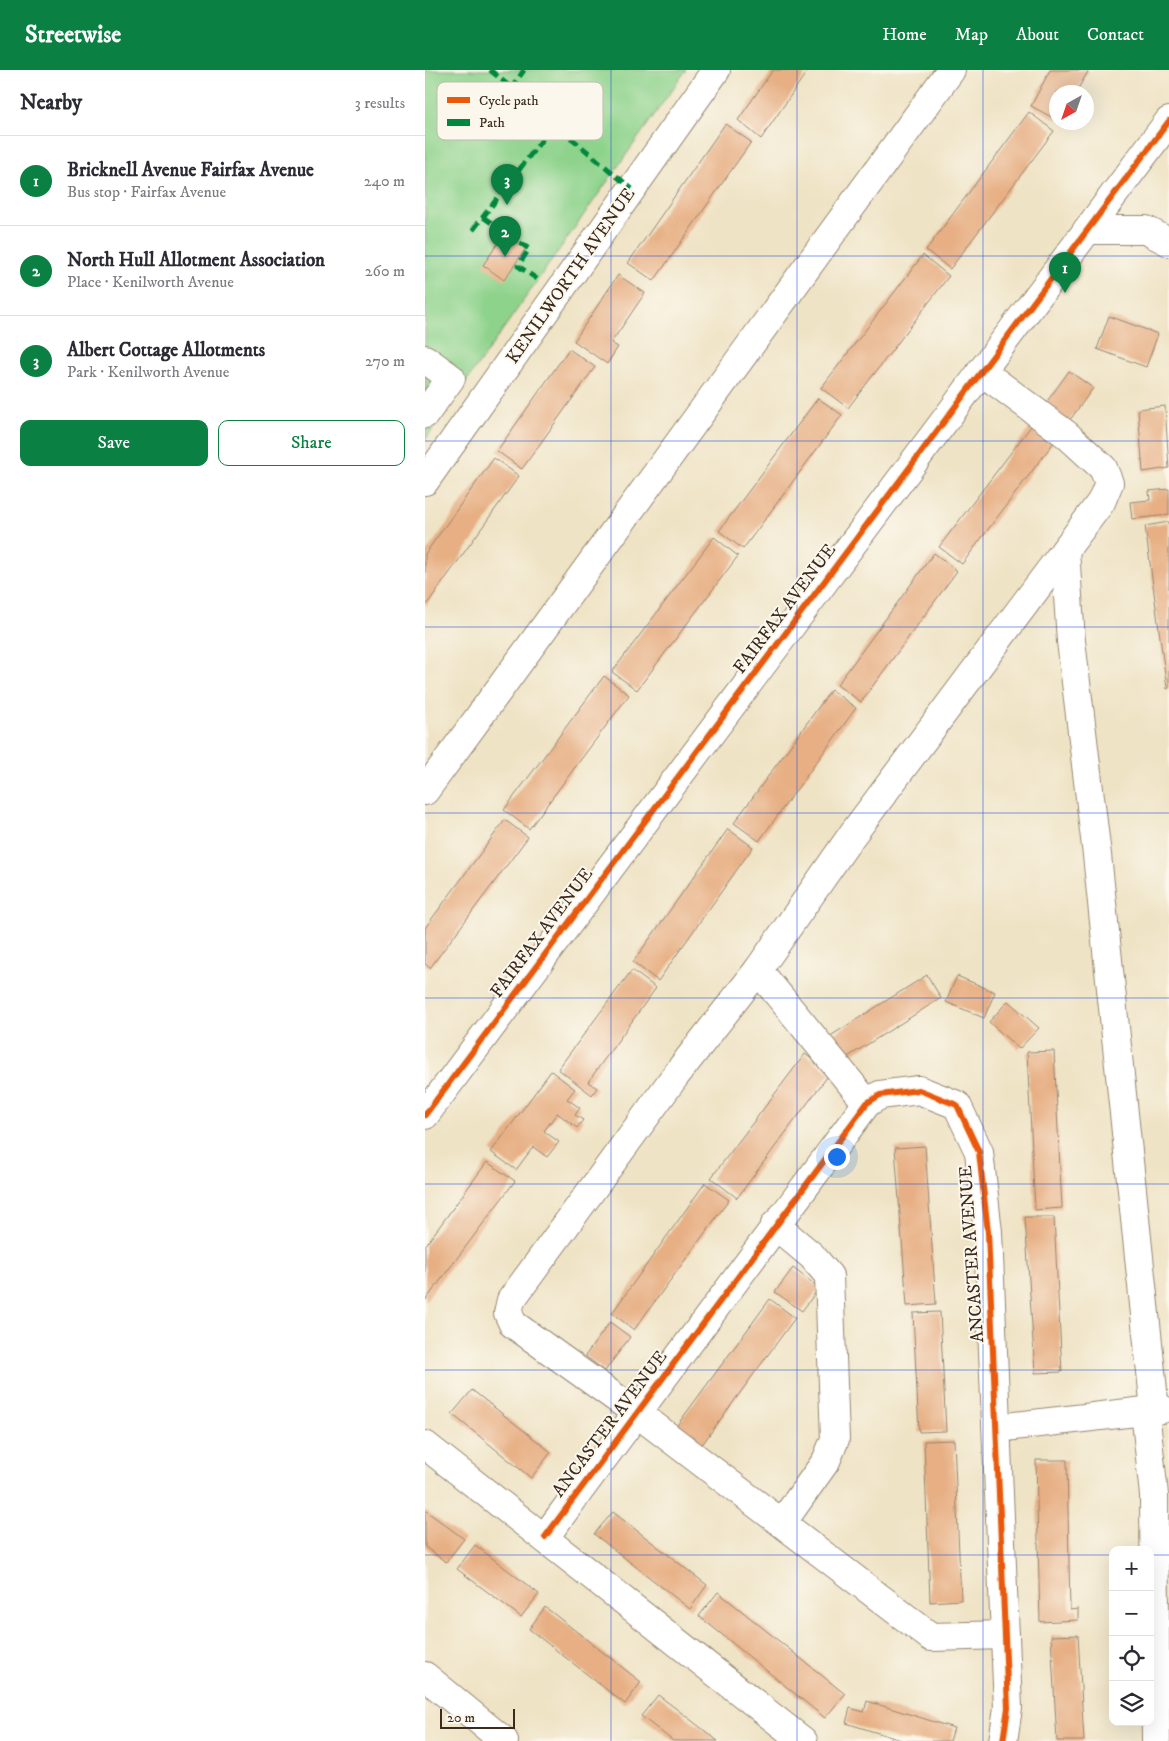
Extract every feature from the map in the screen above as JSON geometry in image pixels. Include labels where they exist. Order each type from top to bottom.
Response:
[{"type":"street","name":"KENILWORTH AVENUE","points":[[425,481],[716,70]]},
{"type":"street","points":[[425,791],[951,70]]},
{"type":"street","name":"FAIRFAX AVENUE","points":[[425,1115],[1169,121]]},
{"type":"street","points":[[1087,230],[1146,230],[1169,242]]},
{"type":"street","points":[[425,359],[451,378],[425,414]]},
{"type":"street","points":[[981,371],[1067,435],[1103,468],[1109,483],[1101,502],[852,835],[758,970],[676,1075],[511,1300],[508,1313],[513,1324],[637,1414],[931,1636],[1005,1635]]},
{"type":"street","points":[[1065,550],[1071,641],[1097,855],[1156,1410],[1153,1495],[1156,1741]]},
{"type":"street","points":[[758,970],[867,1103]]},
{"type":"street","name":"ANCASTER AVENUE","points":[[545,1537],[867,1103],[880,1095],[919,1090],[957,1105],[979,1152],[988,1232],[1008,1708],[1003,1741]]},
{"type":"street","points":[[775,1226],[813,1256],[829,1276],[835,1439],[826,1461],[782,1523]]},
{"type":"street","points":[[997,1428],[1156,1410]]},
{"type":"street","points":[[425,1445],[545,1537],[803,1741]]},
{"type":"street","points":[[425,1676],[504,1741]]},
{"type":"green space","points":[[425,70],[686,70],[425,440]]},
{"type":"building","points":[[773,70],[808,70],[761,139],[738,120]]},
{"type":"building","points":[[1050,70],[1089,70],[1080,85],[1049,85],[1049,116],[1031,106]]},
{"type":"building","points":[[1029,112],[1049,127],[1049,130],[1054,131],[950,269],[926,250]]},
{"type":"building","points":[[725,124],[751,142],[654,281],[628,263]]},
{"type":"building","points":[[505,233],[526,248],[504,280],[483,265]]},
{"type":"building","points":[[923,255],[949,276],[848,408],[821,388]]},
{"type":"building","points":[[618,275],[645,293],[611,343],[618,347],[607,364],[574,341]]},
{"type":"building","points":[[1109,316],[1158,334],[1146,367],[1097,349]]},
{"type":"building","points":[[569,349],[595,367],[522,469],[497,451]]},
{"type":"building","points":[[1069,371],[1093,388],[1067,424],[1043,407]]},
{"type":"building","points":[[818,398],[842,415],[743,549],[719,531]]},
{"type":"building","points":[[1165,406],[1169,468],[1143,472],[1138,409]]},
{"type":"building","points":[[1038,417],[1060,434],[962,564],[939,547]]},
{"type":"building","points":[[494,458],[519,476],[425,607],[425,554]]},
{"type":"building","points":[[1169,489],[1169,515],[1132,519],[1130,502],[1150,500],[1149,491]]},
{"type":"building","points":[[1169,522],[1169,688],[1167,689],[1145,526]]},
{"type":"building","points":[[714,537],[738,556],[637,690],[612,672]]},
{"type":"building","points":[[934,553],[957,571],[861,702],[837,685]]},
{"type":"building","points":[[604,676],[629,695],[529,829],[504,810]]},
{"type":"building","points":[[831,690],[856,708],[759,841],[734,823]]},
{"type":"building","points":[[505,820],[528,837],[430,968],[425,964],[425,928]]},
{"type":"building","points":[[728,829],[753,847],[658,981],[633,962]]},
{"type":"building","points":[[632,970],[656,988],[588,1082],[597,1088],[592,1095],[558,1069]]},
{"type":"building","points":[[927,975],[941,998],[838,1063],[824,1040]]},
{"type":"building","points":[[957,976],[995,992],[984,1018],[946,1002]]},
{"type":"building","points":[[1008,1001],[1039,1028],[1019,1049],[989,1022]]},
{"type":"building","points":[[1054,1051],[1062,1208],[1035,1210],[1027,1052]]},
{"type":"building","points":[[805,1054],[830,1073],[737,1198],[711,1178]]},
{"type":"building","points":[[551,1071],[575,1089],[567,1099],[580,1108],[575,1115],[583,1120],[577,1128],[557,1113],[544,1131],[559,1142],[547,1157],[533,1147],[516,1170],[491,1152]]},
{"type":"building","points":[[925,1146],[936,1304],[907,1306],[895,1148]]},
{"type":"building","points":[[487,1162],[515,1181],[425,1301],[425,1246]]},
{"type":"building","points":[[705,1183],[729,1200],[634,1330],[612,1313]]},
{"type":"building","points":[[1025,1217],[1054,1217],[1062,1372],[1035,1373]]},
{"type":"building","points":[[793,1268],[819,1288],[802,1311],[775,1292]]},
{"type":"building","points":[[770,1299],[795,1318],[701,1446],[675,1428]]},
{"type":"building","points":[[940,1312],[946,1431],[919,1432],[913,1313]]},
{"type":"building","points":[[610,1322],[630,1337],[605,1371],[585,1356]]},
{"type":"building","points":[[472,1390],[551,1452],[531,1478],[452,1414]]},
{"type":"building","points":[[954,1440],[961,1600],[930,1602],[924,1441]]},
{"type":"building","points":[[1036,1460],[1067,1460],[1070,1610],[1078,1609],[1078,1620],[1040,1622]]},
{"type":"building","points":[[425,1510],[464,1539],[446,1562],[425,1547]]},
{"type":"building","points":[[613,1512],[707,1585],[690,1609],[594,1534]]},
{"type":"building","points":[[475,1545],[539,1594],[521,1617],[457,1569]]},
{"type":"building","points":[[718,1592],[845,1694],[825,1718],[699,1616]]},
{"type":"building","points":[[545,1607],[641,1682],[625,1704],[529,1629]]},
{"type":"building","points":[[1078,1635],[1084,1741],[1057,1741],[1051,1636]]},
{"type":"building","points":[[658,1695],[718,1741],[673,1741],[641,1716]]},
{"type":"building","points":[[867,1701],[954,1728],[950,1741],[904,1741],[846,1723],[850,1708],[864,1712]]},
{"type":"marked path","points":[[490,70],[504,82]]},
{"type":"marked path","points":[[516,82],[524,70]]},
{"type":"marked path","points":[[473,230],[542,140]]},
{"type":"marked path","points":[[574,140],[632,189]]},
{"type":"marked path","points":[[483,217],[529,249],[518,266],[537,279]]},
{"type":"cycle path","points":[[425,1115],[1169,121]]},
{"type":"cycle path","points":[[545,1537],[867,1103],[880,1095],[919,1090],[957,1105],[979,1152],[988,1232],[1008,1708],[1003,1741]]},
{"type":"place","name":"Albert Cottage Allotments","points":[[507,205]]},
{"type":"place","name":"North Hull Allotment Association","points":[[505,257]]},
{"type":"place","name":"Bricknell Avenue Fairfax Avenue","points":[[1065,293]]}]
